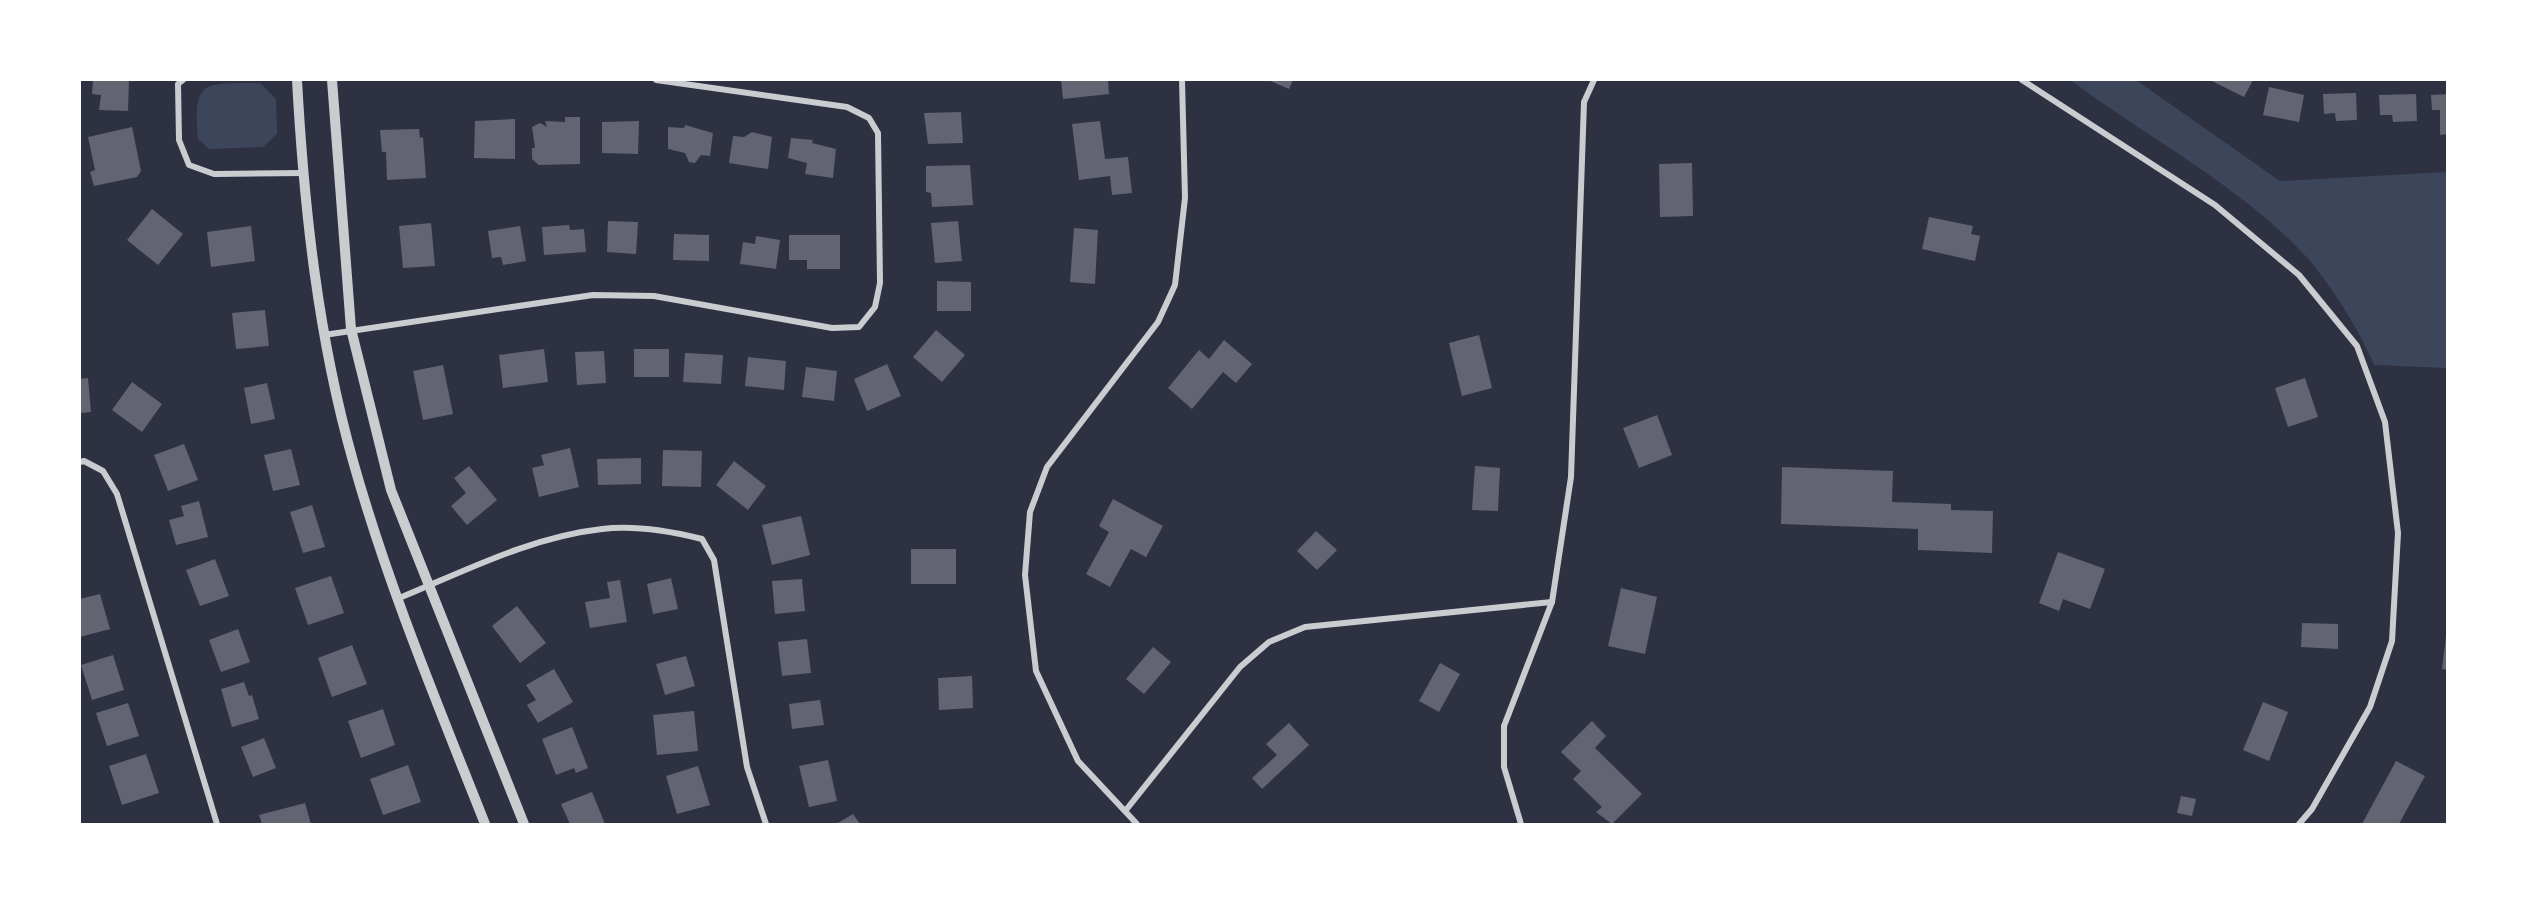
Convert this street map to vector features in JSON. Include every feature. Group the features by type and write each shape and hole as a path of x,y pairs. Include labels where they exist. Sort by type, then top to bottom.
{"street":[{"path":"183,80 178,84 179,140 189,165 214,174 302,173"},
{"path":"297,80 302,173 324,335 353,460 397,600 485,825"},
{"path":"332,80 351,329 391,490 524,825"},
{"path":"324,335 351,329 593,295 654,296 832,327 859,327 875,307 880,284 878,133 868,118 847,106 656,80"},
{"path":"1137,825 1126,810 1078,761 1036,671 1026,564 1030,512 1047,467 1158,322 1175,285 1185,198 1182,80"},
{"path":"1521,825 1504,767 1504,726 1552,602 1571,477 1584,102 1593,80"},
{"path":"2022,80 2215,205 2299,275 2356,346 2377,400 2385,422 2398,532 2392,641 2370,707 2312,809 2299,825"},
{"path":"80,462 84,460 103,471 117,495 217,825"},
{"path":"397,600 531,544 602,529 665,530 702,539 714,560 747,767 766,825"},
{"path":"1126,810 1240,667 1269,642 1305,627 1552,602"}],"shaded area":[{"path":"2070,80 2136,80 2280,181 2447,172 2447,368 2374,365 2339,301 2317,270 2294,244 2269,221 2215,179"},
{"path":"227,83 260,83 276,99 277,134 263,147 209,149 198,139 198,104 206,88"}],"building":[{"path":"93,80 129,80 128,111 99,110 101,95 92,94"},
{"path":"1061,80 1108,80 1109,94 1063,99"},
{"path":"1268,80 1293,80 1289,89"},
{"path":"2210,80 2253,80 2244,97"},
{"path":"2269,87 2304,95 2299,122 2263,115"},
{"path":"2356,93 2357,120 2336,121 2335,113 2324,114 2323,94"},
{"path":"2416,94 2417,121 2393,122 2392,115 2380,115 2379,95"},
{"path":"2448,94 2448,134 2440,135 2440,110 2432,110 2431,95"},
{"path":"961,112 963,143 928,144 924,113"},
{"path":"565,117 580,117 580,164 539,165 532,159 532,148 535,148 532,127 540,123 547,127 545,121 565,122"},
{"path":"515,119 515,159 474,158 475,121"},
{"path":"639,121 638,154 602,153 602,122"},
{"path":"1100,121 1105,159 1128,157 1132,193 1112,195 1110,176 1079,180 1072,124"},
{"path":"685,125 713,133 710,156 701,155 695,163 689,162 685,153 668,149 668,127 684,128"},
{"path":"132,127 141,171 137,177 94,186 90,172 95,170 88,137"},
{"path":"419,129 420,138 423,137 426,178 387,180 386,152 382,152 380,130"},
{"path":"752,132 772,137 768,169 729,163 733,136 744,137"},
{"path":"791,138 813,140 812,143 836,149 833,178 805,174 807,163 788,158"},
{"path":"1692,163 1693,216 1660,217 1659,164"},
{"path":"970,165 973,205 932,207 931,193 926,192 926,166"},
{"path":"152,209 183,234 158,265 127,240"},
{"path":"1929,217 1973,226 1971,234 1980,236 1975,261 1922,249"},
{"path":"608,221 638,222 636,254 607,252"},
{"path":"958,221 962,261 935,263 931,223"},
{"path":"431,223 435,266 403,268 399,226"},
{"path":"569,225 570,230 584,229 586,252 544,255 542,227"},
{"path":"251,226 255,261 211,267 207,232"},
{"path":"520,226 526,261 503,265 501,257 492,258 488,231"},
{"path":"1074,228 1098,230 1095,284 1070,282"},
{"path":"674,234 709,235 709,261 673,260"},
{"path":"789,235 840,235 840,269 807,269 807,260 789,260"},
{"path":"756,236 780,240 776,269 740,264 743,242 755,244"},
{"path":"937,281 971,282 971,311 937,311"},
{"path":"265,310 269,346 236,349 232,313"},
{"path":"936,330 965,355 942,382 913,357"},
{"path":"1479,335 1492,388 1462,396 1449,343"},
{"path":"1224,340 1252,364 1236,383 1223,372 1192,409 1168,388 1199,350 1209,359"},
{"path":"544,349 548,382 503,388 499,355"},
{"path":"634,349 669,349 669,377 634,377"},
{"path":"604,351 606,383 577,385 575,352"},
{"path":"685,353 723,355 721,384 683,382"},
{"path":"748,357 786,361 784,390 745,386"},
{"path":"887,364 901,396 867,411 854,379"},
{"path":"443,365 453,414 423,420 413,371"},
{"path":"806,367 837,371 834,401 802,397"},
{"path":"88,378 91,412 80,413 80,379"},
{"path":"2305,378 2318,417 2288,427 2275,388"},
{"path":"132,382 162,404 142,432 112,410"},
{"path":"267,383 275,419 251,424 244,388"},
{"path":"1657,415 1672,455 1639,468 1623,428"},
{"path":"184,444 198,480 168,491 154,455"},
{"path":"570,448 579,487 539,497 532,468 544,465 541,455"},
{"path":"291,449 300,485 273,491 264,455"},
{"path":"663,450 702,451 701,487 662,486"},
{"path":"641,458 641,484 598,485 597,459"},
{"path":"734,461 766,486 748,510 716,485"},
{"path":"469,466 497,500 467,525 451,506 466,493 454,478"},
{"path":"1475,466 1500,468 1498,511 1472,510"},
{"path":"1782,467 1893,471 1892,502 1951,504 1951,510 1993,511 1992,553 1918,550 1918,529 1781,524"},
{"path":"1113,499 1163,526 1146,557 1131,549 1110,587 1086,574 1109,532 1099,526"},
{"path":"199,501 208,537 176,545 169,520 184,516 181,506"},
{"path":"312,505 325,547 303,553 290,512"},
{"path":"801,516 810,555 772,565 762,525"},
{"path":"1316,531 1337,550 1317,570 1297,551"},
{"path":"911,549 956,549 956,584 911,584"},
{"path":"2058,552 2105,569 2090,609 2063,599 2059,611 2039,603"},
{"path":"215,559 229,596 200,606 186,570"},
{"path":"331,576 344,613 308,625 295,588"},
{"path":"671,578 678,609 653,614 647,584"},
{"path":"802,579 805,611 775,614 772,581"},
{"path":"620,580 627,622 590,628 585,602 610,598 607,582"},
{"path":"1621,588 1657,597 1645,654 1608,646"},
{"path":"100,594 110,629 80,637 80,599"},
{"path":"517,606 546,643 520,663 492,626"},
{"path":"2302,623 2338,624 2338,649 2301,647"},
{"path":"238,629 250,662 221,672 209,640"},
{"path":"2446,636 2448,637 2448,670 2442,669"},
{"path":"807,639 811,673 782,676 778,642"},
{"path":"352,645 367,684 332,697 318,658"},
{"path":"1153,647 1171,662 1144,694 1126,679"},
{"path":"113,655 124,690 92,700 81,665"},
{"path":"686,656 695,686 665,695 656,664"},
{"path":"1440,663 1460,674 1439,712 1419,701"},
{"path":"554,669 573,702 538,723 527,705 536,700 526,685"},
{"path":"972,676 973,708 939,710 938,678"},
{"path":"244,682 249,696 252,695 259,719 232,727 221,689"},
{"path":"820,700 824,725 792,729 789,704"},
{"path":"2263,702 2288,712 2269,761 2243,750"},
{"path":"128,703 139,736 107,746 96,713"},
{"path":"383,709 395,745 361,758 348,721"},
{"path":"694,711 698,751 657,755 653,715"},
{"path":"1592,721 1606,736 1595,748 1642,794 1612,824 1596,812 1602,807 1573,779 1581,771 1561,752"},
{"path":"1289,723 1309,745 1262,789 1252,778 1277,755 1266,744"},
{"path":"572,727 588,768 576,773 574,768 556,775 542,739"},
{"path":"264,738 276,768 253,777 241,747"},
{"path":"146,754 159,793 122,805 109,766"},
{"path":"828,760 837,801 809,807 799,766"},
{"path":"2396,761 2425,776 2399,824 2362,824"},
{"path":"408,765 421,802 383,815 370,779"},
{"path":"698,766 710,805 677,814 666,776"},
{"path":"592,792 605,824 570,824 561,804"},
{"path":"2181,796 2196,799 2192,816 2177,813"},
{"path":"305,803 311,824 262,824 259,815"},
{"path":"853,814 860,824 836,824"}]}
